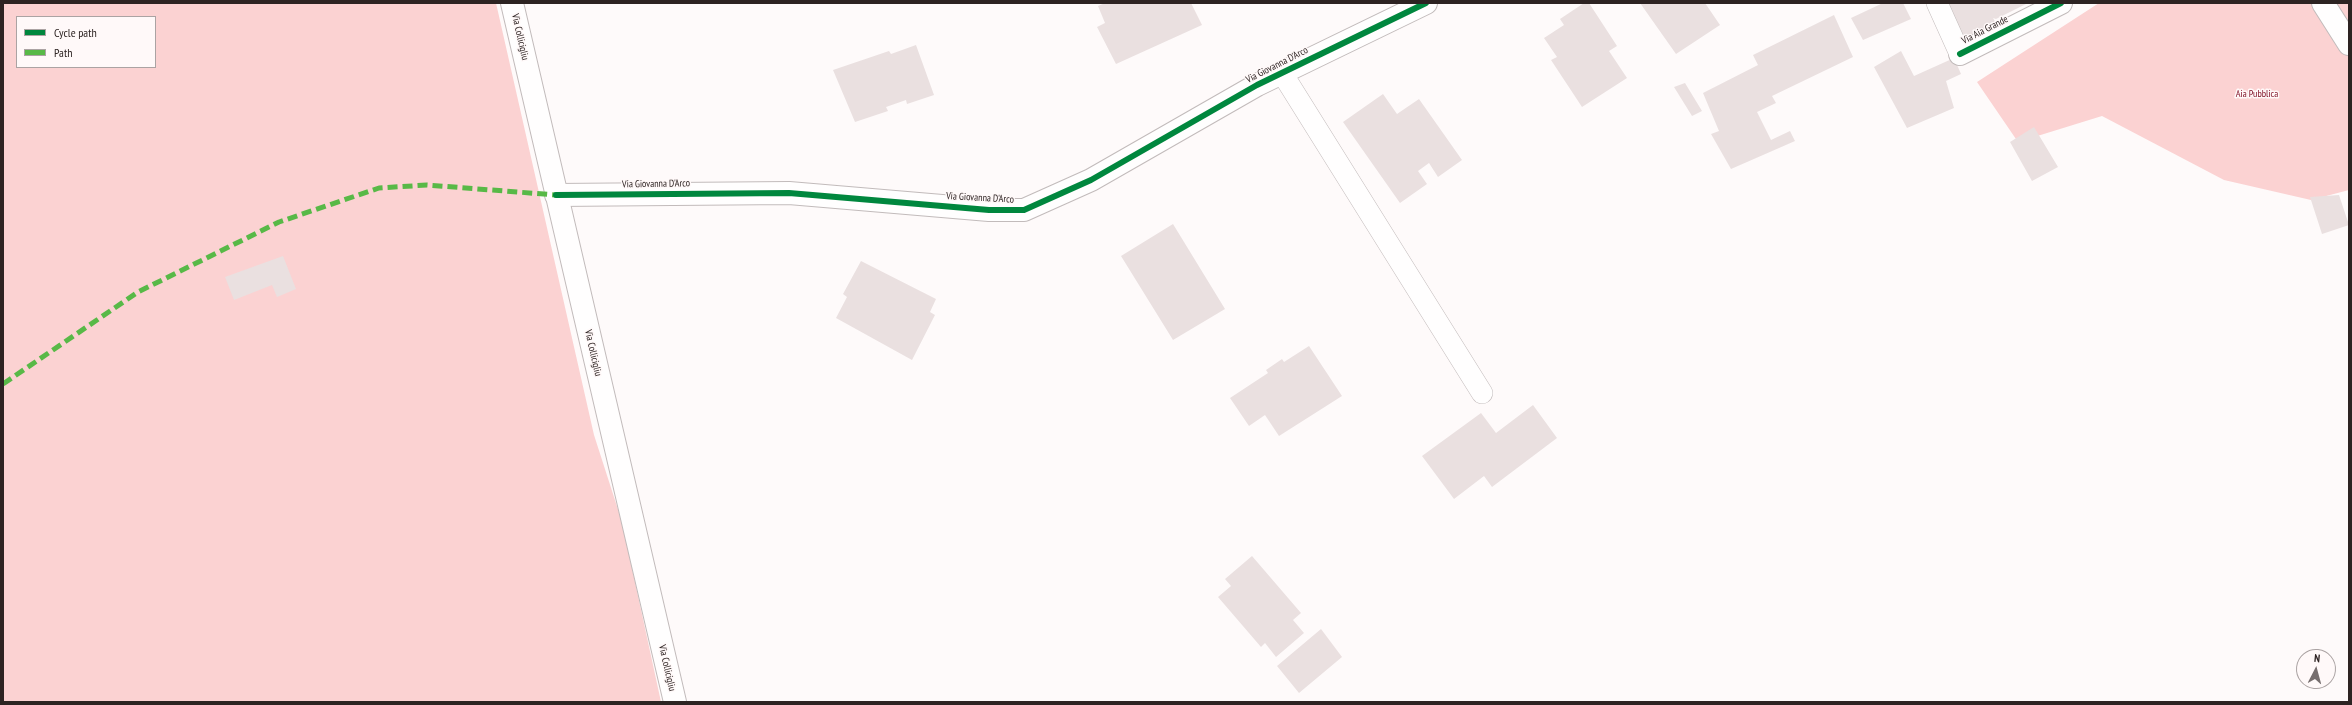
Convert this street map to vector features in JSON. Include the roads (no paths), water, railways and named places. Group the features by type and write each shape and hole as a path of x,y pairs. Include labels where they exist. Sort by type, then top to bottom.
{"street":[{"name":"Via Collicigliu","path":"512,3 675,702"},
{"name":"Via Giovanna D'Arco","path":"556,195 789,193 989,210 1024,210 1091,180 1282,73 1426,3"},
{"name":"Via Aia Grande","path":"1960,54 2061,3"},
{"path":"2323,3 2349,44"}],"lane":[{"path":"1937,3 1960,54"},
{"path":"1282,73 1482,392"}],"park label":[{"name":"Aia Pubblica","path":"2257,94"}]}
